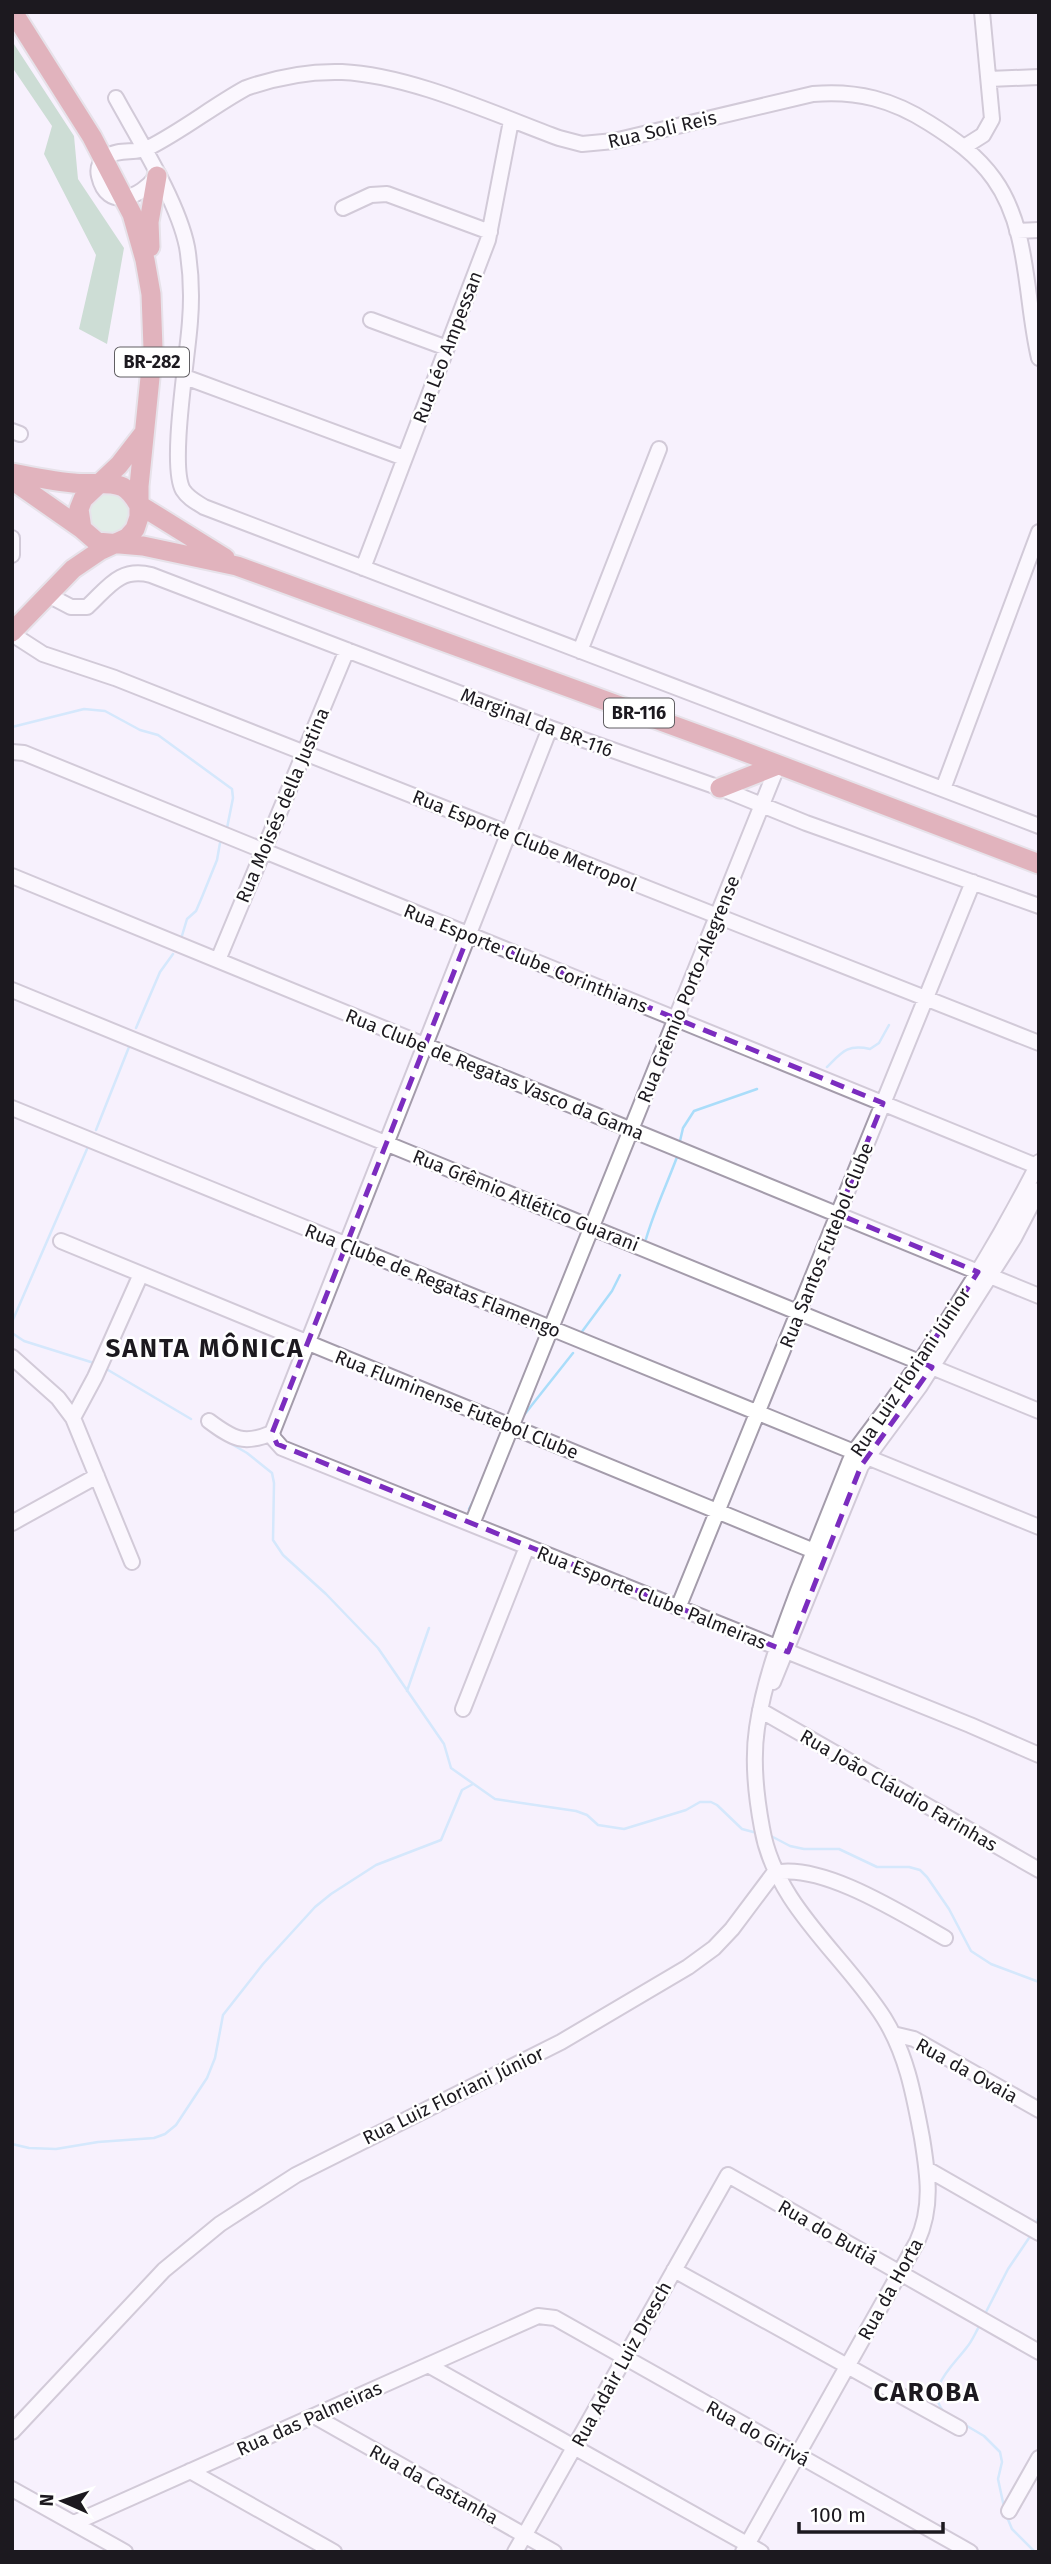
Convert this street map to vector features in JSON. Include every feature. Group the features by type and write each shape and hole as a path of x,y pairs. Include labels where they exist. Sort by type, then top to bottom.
{"highway":[{"name":"BR-282","path":"12,633 54,588 86,559 127,538 135,529 139,517 152,362 151,294 138,232 125,198 101,164 92,137 13,12"},
{"path":"151,294 149,222 157,176"},
{"name":"BR-282","path":"54,588 82,529 79,509 89,491 128,454 145,430"},
{"name":"BR-116","path":"12,472 46,480 122,486 138,504 237,566"},
{"name":"BR-116","path":"12,480 97,542 116,543 237,566 732,747 1039,864"},
{"path":"720,788 732,769 732,747"},
{"path":"720,788 778,765"}],"street":[{"path":"964,147 983,135 992,120 982,12"},
{"name":"Rua Soli Reis","path":"144,150 246,88 274,79 318,72 345,72 410,85 571,142 597,144 795,98 847,93 866,95 903,108 964,147 983,165 1001,189 1017,231 1039,358"},
{"path":"989,79 1039,76"},
{"path":"116,99 179,221 190,267 190,320 177,453 183,490 192,500 204,507 1039,826"},
{"name":"Rua Léo Ampessan","path":"363,568 490,232 511,121"},
{"path":"101,164 115,153 144,150"},
{"path":"125,198 142,192 157,176"},
{"path":"343,208 371,195 387,194 490,232"},
{"path":"1017,231 1039,230"},
{"path":"371,320 447,348"},
{"path":"185,377 404,458"},
{"path":"580,651 659,449"},
{"path":"943,789 1039,532"},
{"path":"12,538 12,555"},
{"name":"Marginal da BR-116","path":"54,588 71,607 87,607 122,575 139,572 550,728 1039,906"},
{"name":"Rua Esporte Clube Metropol","path":"12,633 43,654 115,678 1039,1043"},
{"name":"Rua Moisés della Justina","path":"218,960 347,650"},
{"path":"209,1421 242,1440 272,1433 550,728"},
{"name":"Rua Esporte Clube Corinthians","path":"12,752 24,753 1038,1165"},
{"name":"Rua Grêmio Porto-Alegrense","path":"472,1524 778,765"},
{"name":"Rua Clube de Regatas Vasco da Gama","path":"13,877 1039,1296"},
{"name":"Rua Santos Futebol Clube","path":"678,1608 973,882"},
{"name":"Rua Grêmio Atlético Guarani","path":"12,990 1039,1411"},
{"name":"Rua Clube de Regatas Flamengo","path":"12,1108 1039,1527"},
{"name":"Rua Luiz Floriani Júnior","path":"12,2432 164,2270 220,2224 296,2175 561,2042 697,1961 732,1929 774,1873 762,1829 755,1755 760,1710 814,1551 860,1454 926,1365 984,1274 1038,1165"},
{"name":"Rua Luiz Floriani Júnior","path":"984,1274 1014,1238 1039,1190"},
{"name":"Rua Fluminense Futebol Clube","path":"61,1241 814,1551"},
{"path":"73,1418 95,1377 141,1274"},
{"path":"12,1357 58,1398 73,1418 132,1562"},
{"name":"Rua Esporte Clube Palmeiras","path":"272,1433 282,1448 1039,1755"},
{"name":"Rua Luiz Floriani Júnior","path":"782,1649 856,1475 860,1454"},
{"path":"12,1522 97,1476"},
{"path":"463,1709 527,1547"},
{"name":"Rua João Cláudio Farinhas","path":"760,1710 1039,1870"},
{"path":"774,1873 796,1871 849,1886 945,1938"},
{"name":"Rua da Horta","path":"745,2548 917,2242 926,2219 929,2189 910,2076 893,2034 872,2001 774,1873"},
{"name":"Rua da Ovaia","path":"893,2034 914,2039 1038,2107"},
{"path":"927,2169 1034,2230"},
{"name":"Rua do Butiá","path":"727,2175 1039,2352"},
{"name":"Rua Adair Luiz Dresch","path":"515,2552 727,2175"},
{"path":"674,2270 959,2428"},
{"name":"Rua das Palmeiras","path":"74,2523 538,2316 546,2316"},
{"name":"Rua do Girivá","path":"546,2316 555,2318 970,2552"},
{"path":"428,2365 575,2447 745,2548 761,2552"},
{"name":"Rua da Castanha","path":"314,2416 554,2552"},
{"path":"1009,2511 1037,2467"},
{"path":"190,2471 334,2552"},
{"path":"12,2488 125,2552"}],"highlighted area":[{"path":"469,934 883,1103 838,1214 978,1272 920,1362 932,1367 861,1466 788,1652 277,1444 272,1433"}],"green space":[{"path":"12,41 74,136 78,179 124,248 107,344 79,329 96,255 44,154 52,126 12,67"},
{"path":"118,492 131,509 128,525 116,535 94,532 85,512 96,493"}],"waterway":[{"path":"12,727 84,709 105,711 140,730 158,735 232,789 233,798 227,828"},
{"path":"181,939 187,919 196,911 202,897 217,860 220,843"},
{"path":"136,1028 160,972 173,954"},
{"path":"827,1067 846,1050 870,1049 879,1043 889,1025"},
{"path":"96,1130 129,1047"},
{"path":"680,1141 683,1128 694,1111 757,1089"},
{"path":"12,1322 87,1149"},
{"path":"646,1239 677,1157"},
{"path":"581,1333 612,1291 620,1275"},
{"path":"12,1333 24,1341 94,1363"},
{"path":"524,1415 573,1353"},
{"path":"103,1367 191,1419"},
{"path":"228,1442 272,1473 273,1540 283,1555 326,1594 378,1648 444,1744 451,1768 495,1799 576,1811 587,1815 598,1825 624,1829 686,1810 700,1802 711,1802 742,1829 757,1833"},
{"path":"469,1509 477,1494"},
{"path":"407,1691 429,1628"},
{"path":"12,2144 56,2149 98,2142 154,2138 165,2134 176,2125 207,2078 215,2058 223,2015 263,1964 315,1907 331,1894 376,1865 441,1840 462,1790 473,1784"},
{"path":"771,1836 790,1846 804,1849 839,1849 877,1867 909,1867 920,1870 949,1909 971,1951 991,1964 1039,1982"},
{"path":"1035,2226 1039,2216"},
{"path":"985,2314 1008,2269 1031,2235"},
{"path":"944,2412 937,2395 939,2386 981,2323"},
{"path":"962,2423 984,2436 1000,2452 1002,2462 998,2479 1004,2507"},
{"path":"1007,2517 1012,2529 1035,2552"}],"district":[{"name":"SANTA MÔNICA","path":"205,1348"},
{"name":"CAROBA","path":"927,2392"}]}
